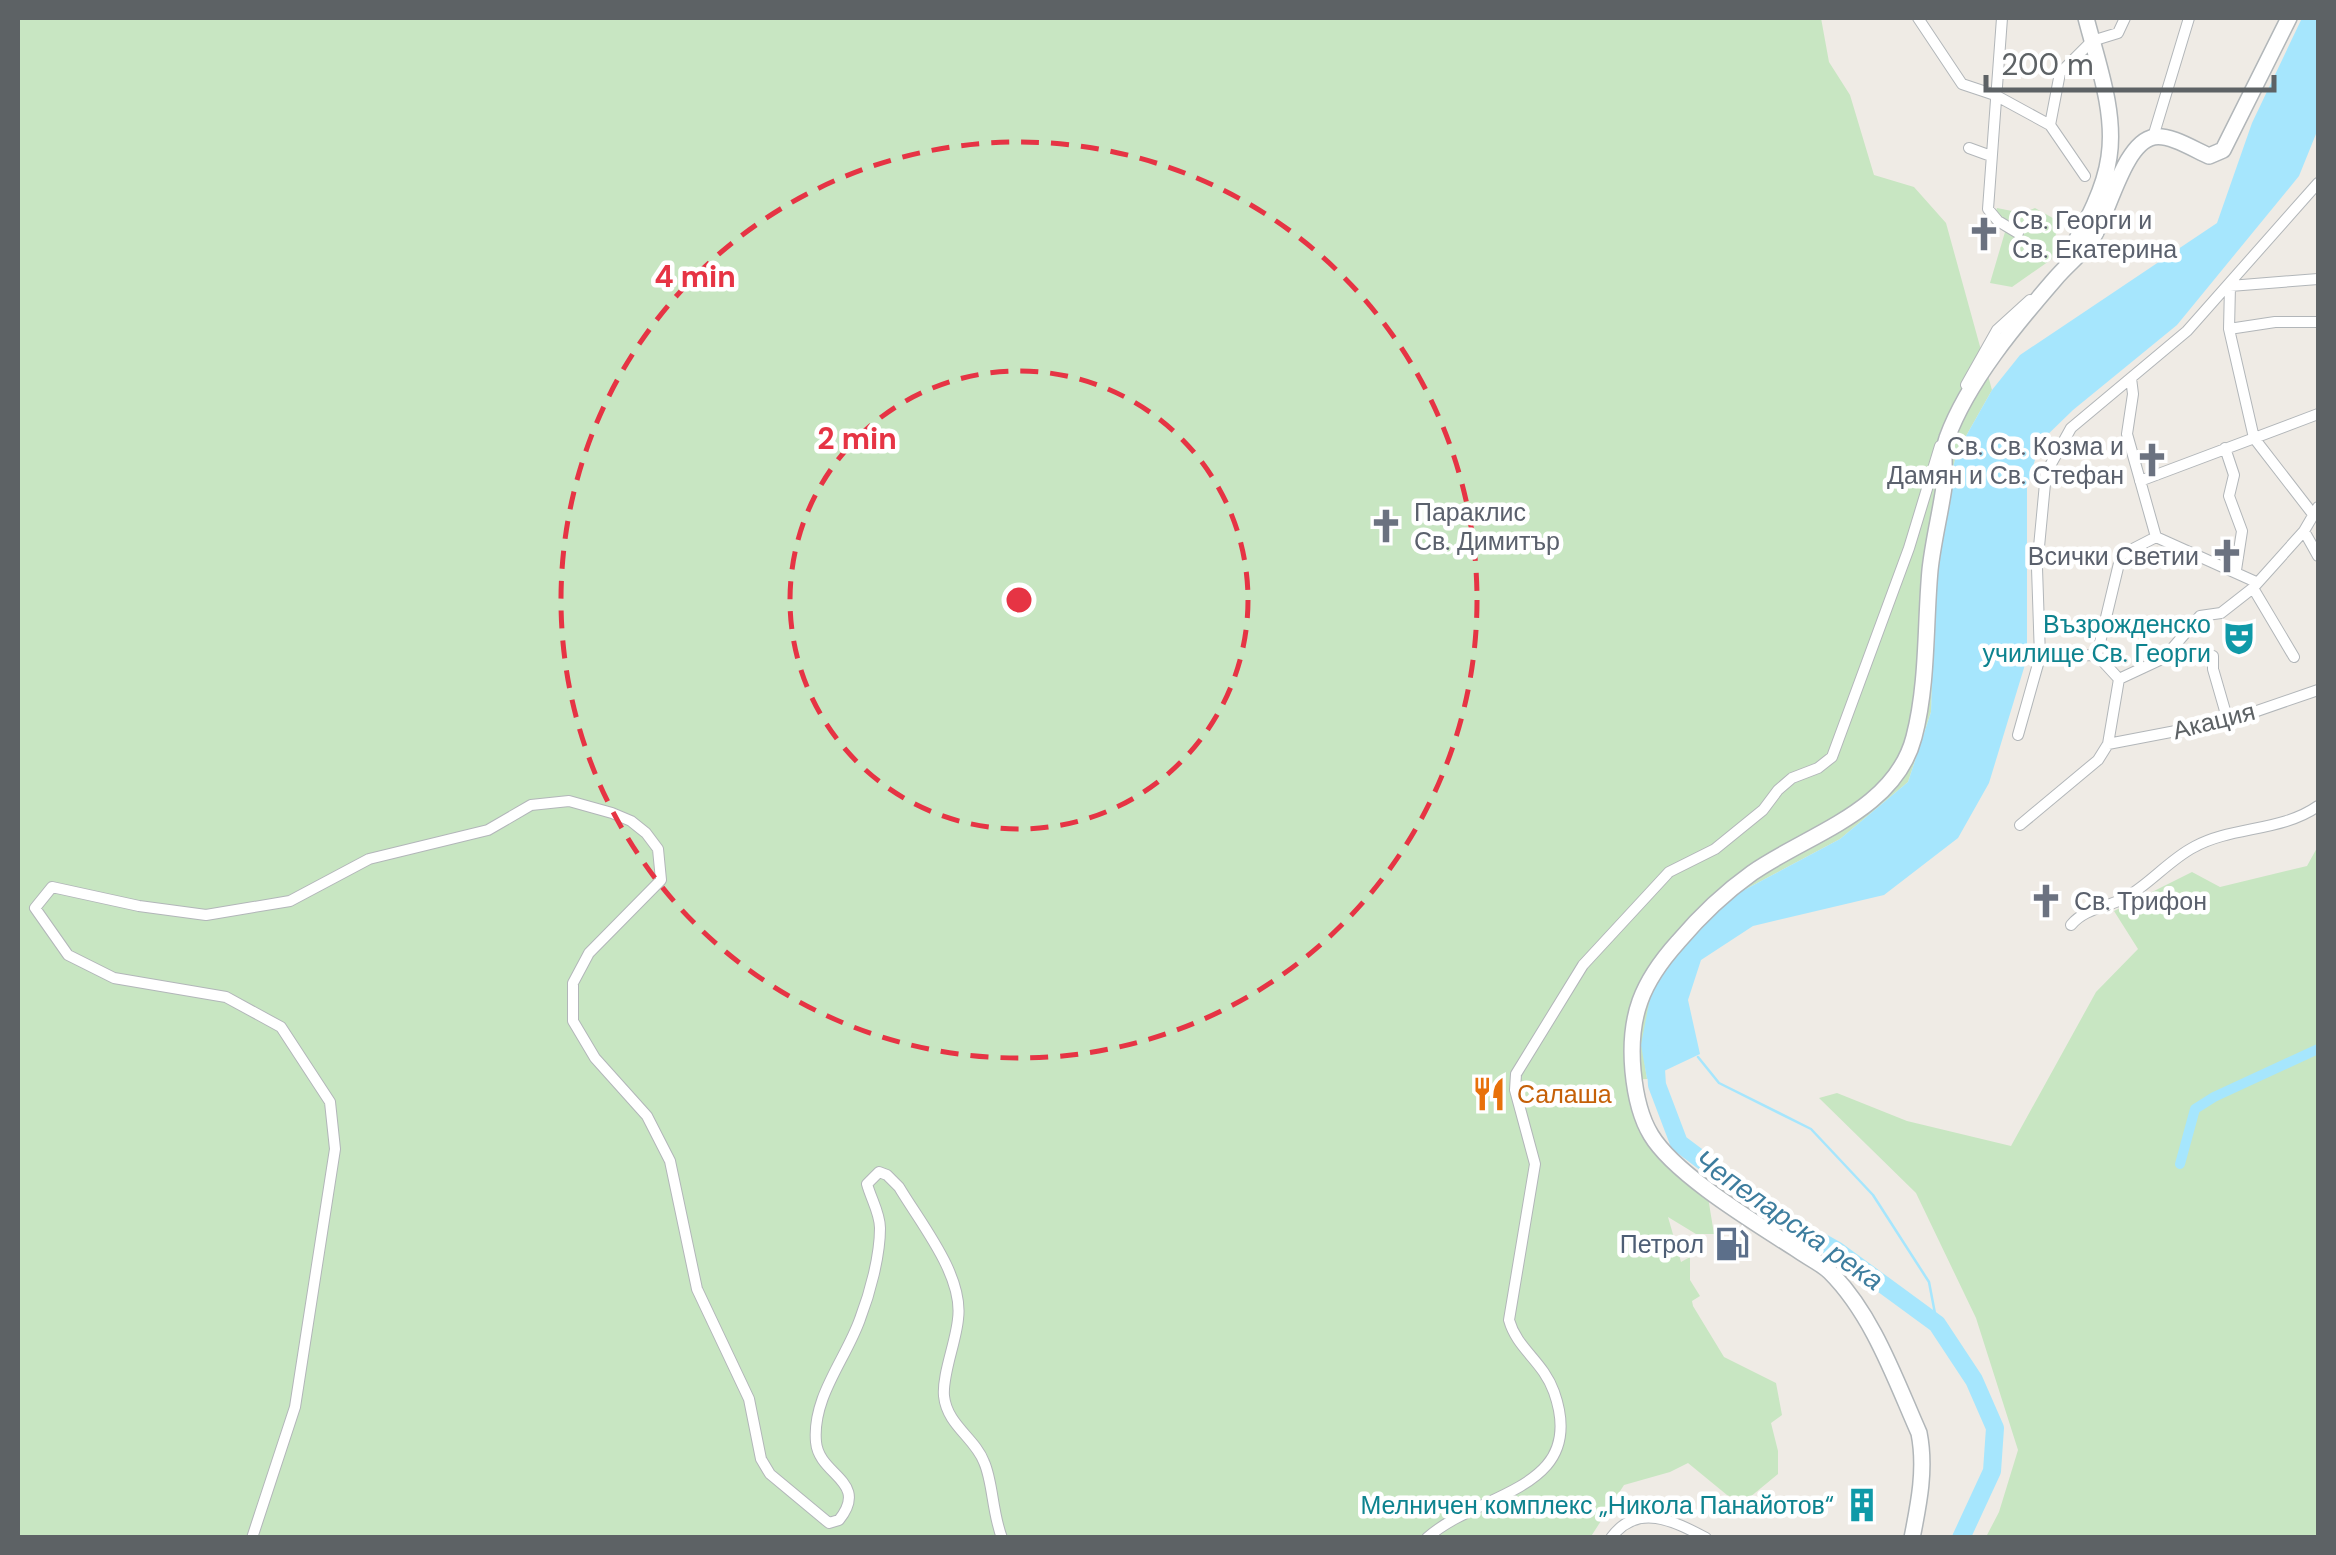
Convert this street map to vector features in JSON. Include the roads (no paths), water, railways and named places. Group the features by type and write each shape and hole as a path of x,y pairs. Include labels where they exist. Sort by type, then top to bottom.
{"main road":[{"path":"2057,276 2084,227 2109,159 2108,113 2086,18"},
{"path":"1912,1538 1921,1494 1919,1433 1855,1299 1827,1268 1684,1170 1652,1136 1638,1103 1632,1040 1637,1003 1646,980 1698,919 1753,872 1865,806 1892,781 1904,763 1914,740 1921,702 1930,569 1944,485 1944,442 1962,407 2007,336 2090,242 2124,168 2138,148 2153,137 2210,156 2219,154 2289,18"}],"street":[{"path":"1918,18 1962,84 1995,96 2050,125 2085,176"},
{"path":"2002,18 1988,209 2018,234"},
{"path":"2050,125 2060,73 2092,41 2118,33 2126,18"},
{"path":"2153,137 2189,18"},
{"path":"1969,148 1991,156"},
{"path":"2018,735 2040,656 2037,568 2046,473 2071,428 2187,332 2318,183"},
{"path":"1427,1538 1463,1514 1524,1486 1542,1472 1558,1447 1563,1420 1553,1388 1539,1361 1514,1337 1509,1320 1534,1164 1515,1090 1516,1074 1582,965 1669,872 1724,842 1792,778 1818,768 1832,757 1909,548 1929,475 1956,404 1997,330 2057,276"},
{"path":"2230,286 2318,280"},
{"path":"2119,679 2164,658 2200,616 2220,613 2255,585 2304,531 2316,510 2254,438 2229,330 2230,286"},
{"path":"2229,330 2275,322 2318,322"},
{"path":"2131,378 2133,394 2127,434 2156,536"},
{"path":"2140,481 2318,414"},
{"path":"2226,448 2234,475 2229,496 2242,532 2236,570"},
{"path":"2304,531 2318,556"},
{"path":"2156,536 2236,570 2255,585 2294,657"},
{"path":"2097,656 2120,555 2156,536"},
{"path":"2049,656 2097,656 2119,679"},
{"path":"2212,656 2228,720"},
{"path":"2020,825 2098,760 2108,744 2119,679"},
{"name":"Акация","path":"2108,744 2228,720 2318,690"},
{"path":"252,1538 295,1407 335,1148 330,1102 281,1026 226,997 114,978 68,955 35,908 52,887 139,906 206,915 290,901 369,860 488,830 531,805 569,801 631,821 658,848 661,880 589,952 573,983 573,1020 595,1058 646,1116 670,1161 697,1289 750,1399 762,1459 770,1474 829,1523 840,1520 849,1505 845,1484 819,1454 817,1425 825,1393 861,1318 880,1227 868,1184 879,1172 898,1188 954,1280 960,1300 944,1396 954,1424 984,1461 993,1514 1002,1538"},
{"path":"2071,925 2080,914 2122,900 2148,884 2194,847 2285,823 2318,806"},
{"path":"1611,1538 1620,1526 1637,1516 1676,1522 1706,1538"}],"water":[{"path":"2302,18 2318,18 2318,129 2299,176 2177,325 2040,442 2027,488 2027,658 1989,783 1958,838 1884,895 1753,926 1701,960 1688,1000 1700,1054 1647,1079 1641,1045 1654,977 1681,942 1729,898 1840,839 1908,782 1931,712 1937,531 1957,452 1992,390 2020,355 2217,223 2252,123"}],"waterway":[{"path":"2180,1164 2195,1109 2318,1049"},
{"name":"Чепеларска река","path":"1655,1054 1657,1085 1679,1143 1779,1218 1836,1250 1937,1324 1974,1380 1995,1428 1992,1471 1961,1538"},
{"path":"1698,1057 1719,1083 1811,1129 1873,1195 1929,1282 1937,1324"}],"place":[{"name":"Св. Георги и Св. Екатерина","path":"1984,234"},
{"name":"Св. Св. Козма и Дамян и Св. Стефан","path":"2152,460"},
{"name":"Параклис Св. Димитър","path":"1386,526"},
{"name":"Всички Светии","path":"2227,556"},
{"name":"Възрожденско училище Св. Георги","path":"2239,638"},
{"name":"Св. Трифон","path":"2046,901"},
{"name":"Салаша","path":"1489,1094"},
{"name":"Петрол","path":"1732,1244"},
{"name":"Мелничен комплекс „Никола Панайотов“","path":"1862,1505"}]}
